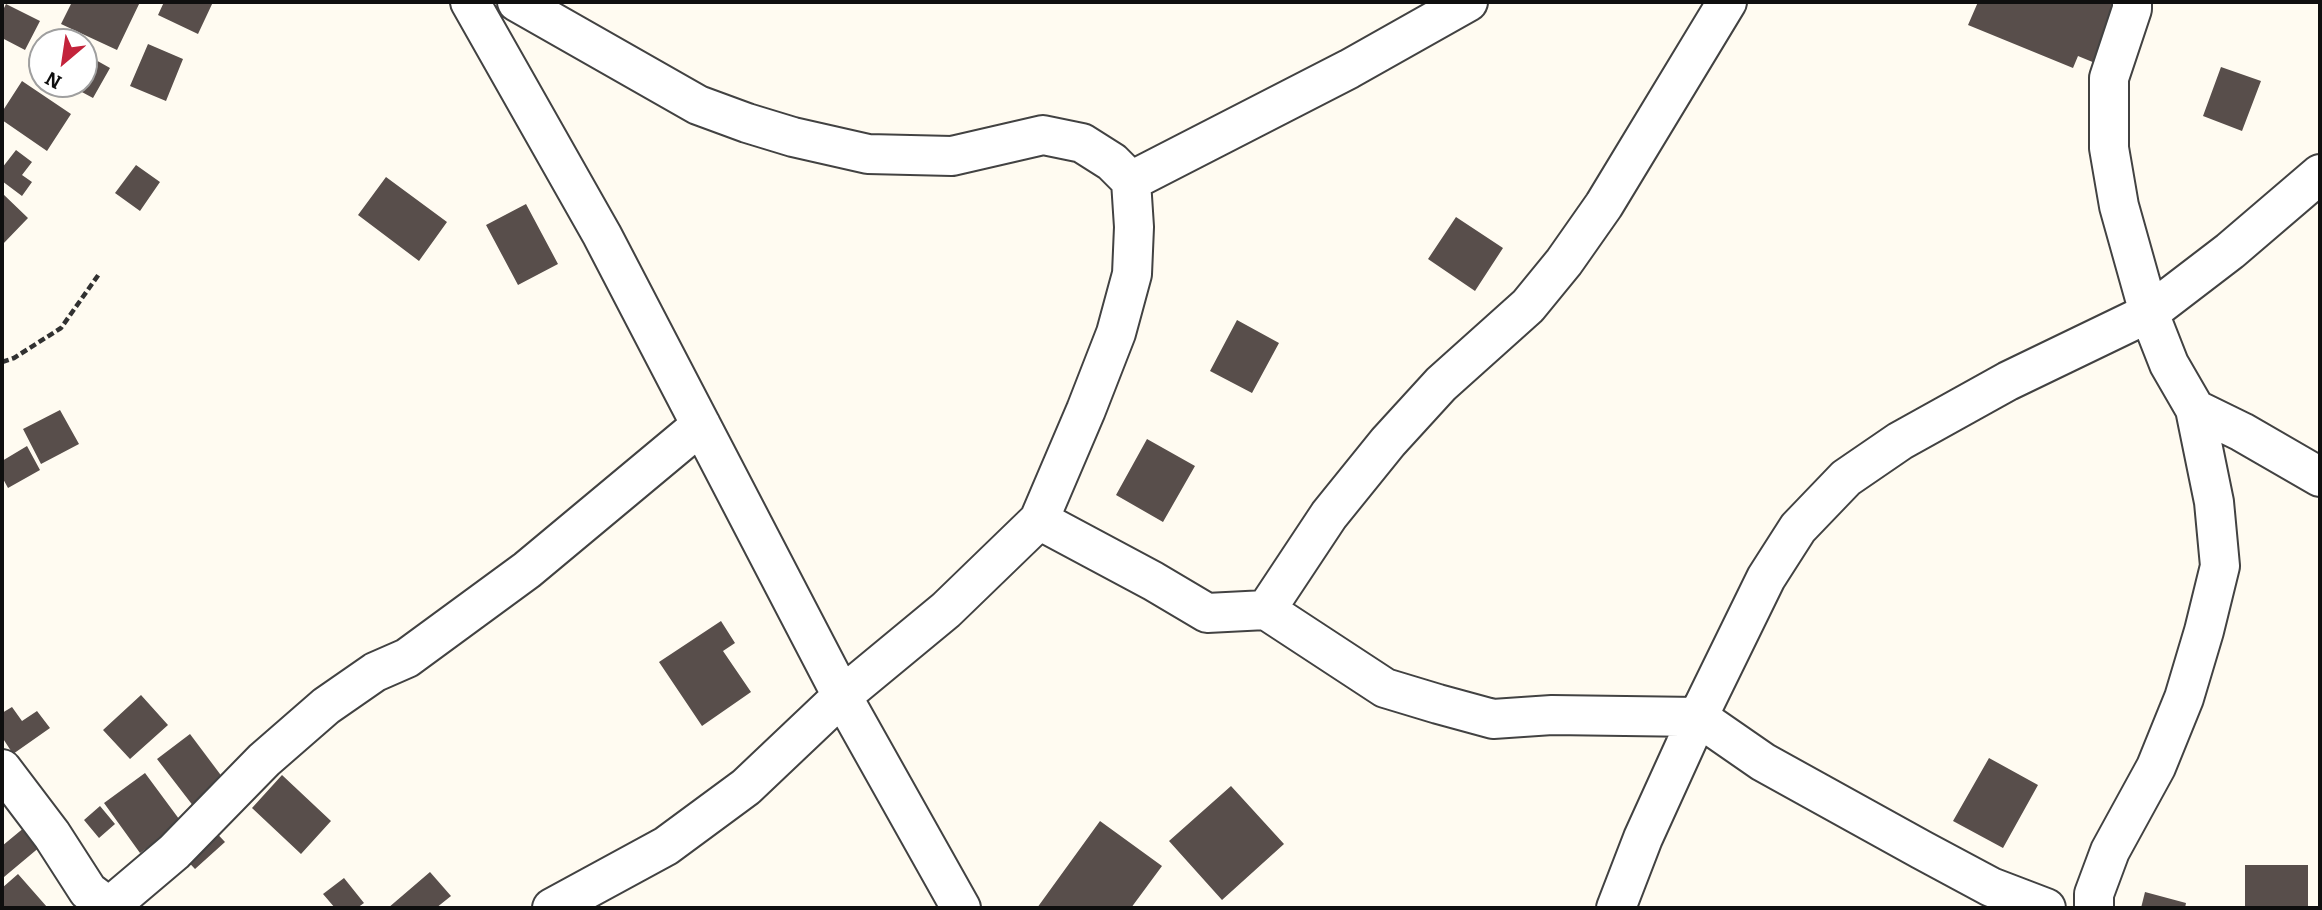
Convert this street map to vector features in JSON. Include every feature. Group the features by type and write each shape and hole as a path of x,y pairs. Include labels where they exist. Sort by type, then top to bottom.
{"street":[{"path":"470,2 602,235 842,696 961,908"},
{"path":"517,2 698,105 781,134 868,153 911,156 952,156 1043,135 1082,143 1112,162 1131,181 1134,227 1132,274 1116,333 1039,520 946,610 842,696 746,787 676,839 552,908"},
{"path":"1131,181 1349,69 1468,2"},
{"path":"1266,610 1329,515 1388,442 1441,384 1528,306 1564,262 1604,205 1727,2"},
{"path":"2094,908 2094,894 2110,851 2156,767 2184,698 2220,566 2214,502 2195,409 2169,363 2148,313 2119,206 2109,148 2109,78 2132,2"},
{"path":"1616,908 1643,838 1698,717 1766,578 1798,528 1846,478 1900,441 2008,381 2148,313 2230,251 2320,174"},
{"path":"2195,409 2242,432 2320,477"},
{"path":"2,769 52,835 88,891 110,907 174,852 264,760 326,706 375,672 407,658 527,570 701,425"},
{"path":"1039,520 1207,613 1266,610 1385,688 1493,719 1552,715 1698,717 1763,762 1922,850 1991,887 2046,908"}],"path":[{"path":"2,362 15,358 61,328 99,274"}],"building":[{"path":"72,2 140,2 117,50 98,41 98,28 70,28 61,24"},
{"path":"164,2 213,2 198,34 158,15"},
{"path":"1978,2 2120,2 2095,63 2078,56 2073,68 1968,25"},
{"path":"6,4 40,21 36,28 28,28 28,44 25,50 2,38 2,12"},
{"path":"148,44 183,59 166,101 130,86"},
{"path":"98,61 110,68 98,89"},
{"path":"2221,67 2261,81 2242,131 2203,116"},
{"path":"22,81 28,85 28,98 47,98 71,114 47,151 2,120 2,112"},
{"path":"16,150 32,162 22,175 32,182 22,196 2,181 2,168"},
{"path":"136,165 160,182 140,211 115,193"},
{"path":"386,177 447,222 419,261 358,215"},
{"path":"2,193 28,218 2,245"},
{"path":"526,204 558,264 518,285 486,225"},
{"path":"1456,217 1503,248 1475,291 1428,259"},
{"path":"1237,320 1279,343 1252,393 1210,371"},
{"path":"60,410 79,444 41,464 23,429"},
{"path":"1147,439 1195,466 1163,522 1116,495"},
{"path":"27,446 40,470 8,488 2,477 2,461"},
{"path":"721,621 735,643 723,651 751,692 702,726 659,662"},
{"path":"141,695 168,725 130,759 103,730"},
{"path":"12,707 22,721 37,711 50,728 13,754 2,737 2,713"},
{"path":"190,734 226,782 194,807 157,759"},
{"path":"1989,758 2038,785 2003,848 1953,821"},
{"path":"145,773 182,823 140,853 104,803"},
{"path":"282,775 331,821 301,854 252,808"},
{"path":"1231,786 1284,844 1222,900 1169,841"},
{"path":"100,806 115,824 99,838 84,820"},
{"path":"1100,821 1162,866 1131,908 1037,908"},
{"path":"31,822 47,841 4,877 2,846"},
{"path":"209,825 225,842 195,869 180,853"},
{"path":"2245,865 2308,865 2308,908 2245,908"},
{"path":"430,872 451,896 436,908 388,908"},
{"path":"18,874 47,907 2,907 2,888"},
{"path":"344,878 364,903 357,908 335,908 323,894"},
{"path":"2145,892 2186,903 2185,908 2141,908"}]}
